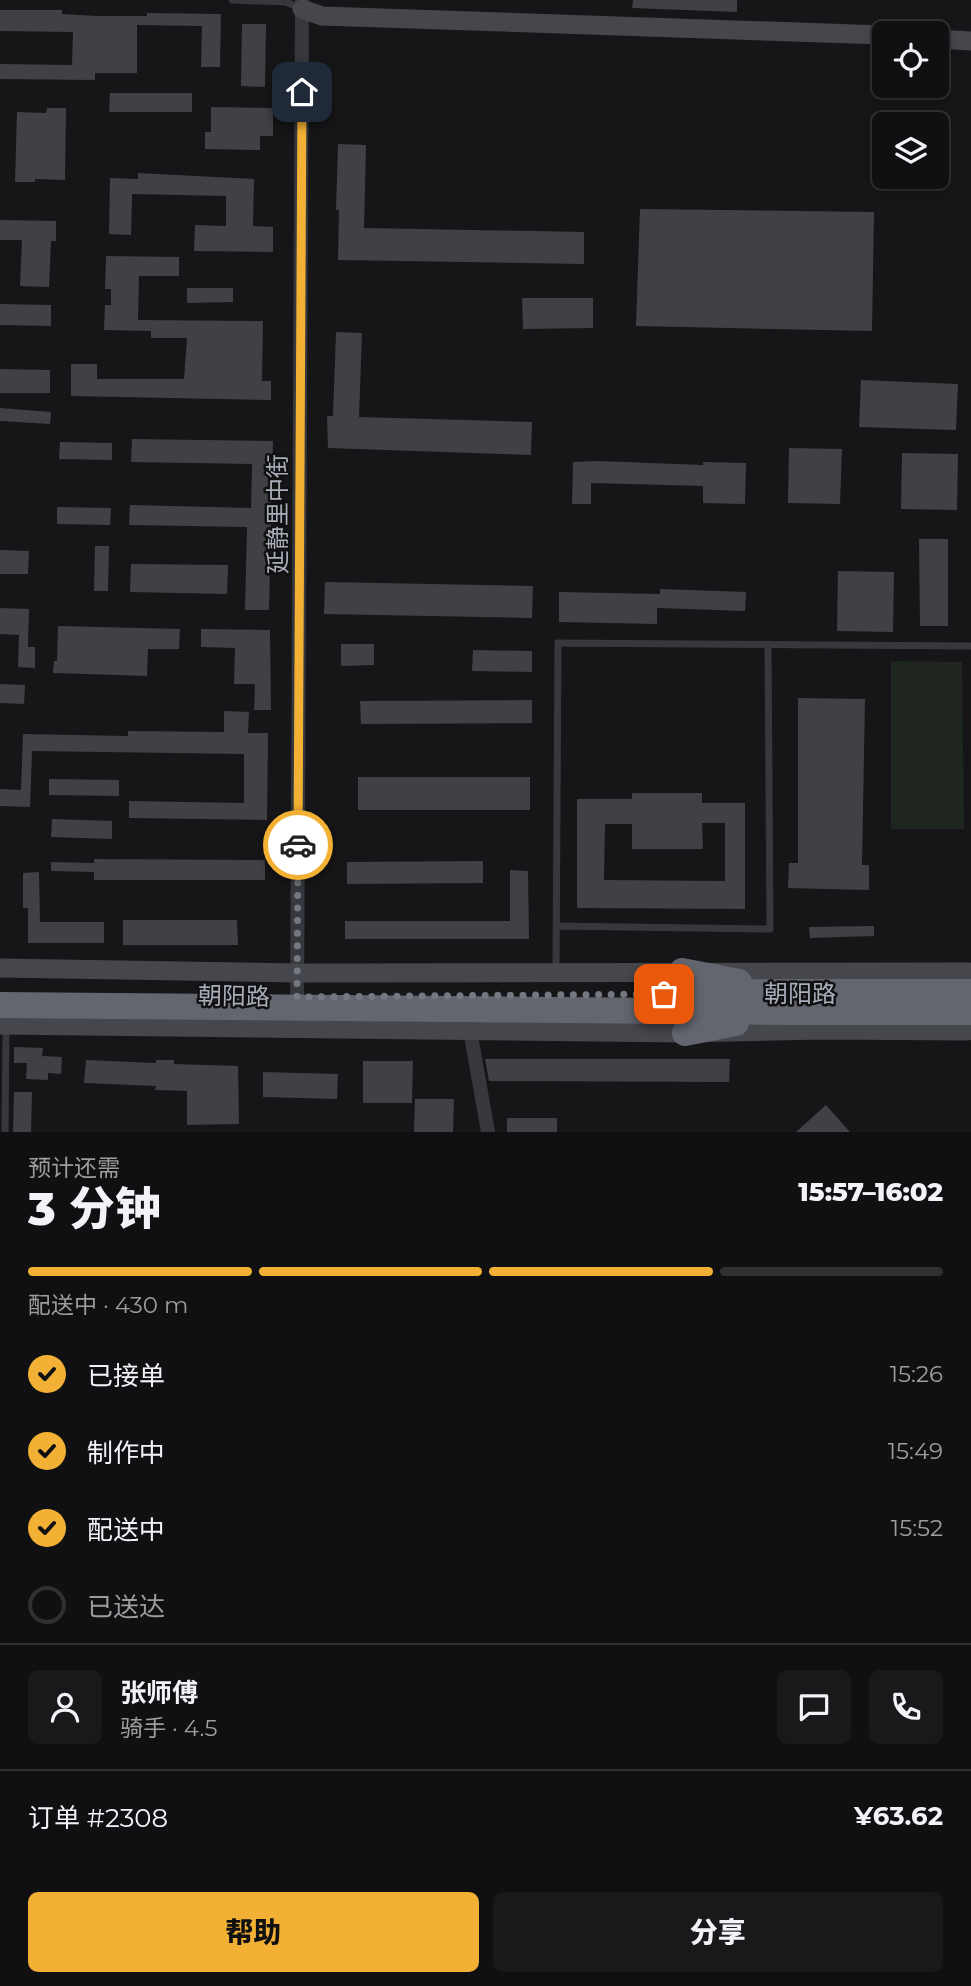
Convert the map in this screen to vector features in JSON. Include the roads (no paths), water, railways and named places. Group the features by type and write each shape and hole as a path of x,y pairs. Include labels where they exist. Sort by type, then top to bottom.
{"highway":[{"path":"682,971 796,1002"},
{"name":"朝阳路","path":"0,993 297,1002 796,1002 971,978"},
{"name":"朝阳路","path":"2,1019 297,1002"},
{"name":"朝阳路","path":"796,1002 970,1026"},
{"path":"685,1033 796,1002"}],"street":[{"path":"302,4 322,16 335,17 872,35"},
{"name":"延静里中街","path":"297,1002 302,4"},
{"path":"949,40 971,41"},
{"name":"朝阳路","path":"0,968 297,1002 470,1030 685,1033 970,1026"},
{"name":"朝阳路","path":"297,1002 556,972 682,971 971,978"},
{"path":"970,1026 971,978"},
{"path":"470,1030 488,1132"}],"lane":[{"path":"232,0 302,4"},
{"path":"556,972 558,643 971,646"},
{"path":"556,926 770,929 768,645"},
{"path":"2,1019 5,1132"}]}
